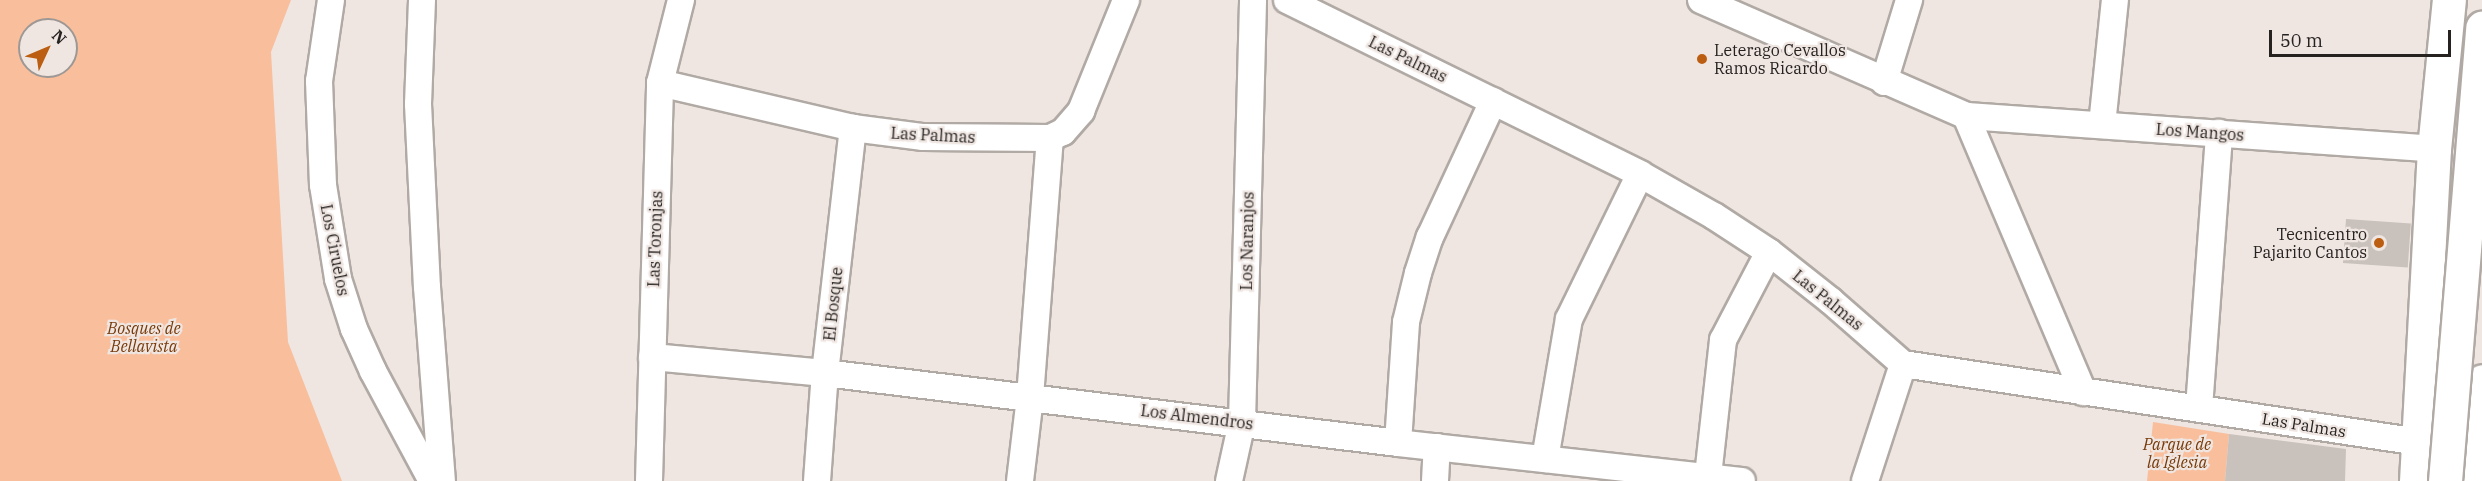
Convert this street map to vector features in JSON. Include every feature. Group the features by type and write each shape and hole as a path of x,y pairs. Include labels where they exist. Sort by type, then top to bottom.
{"main road":[{"path":"2449,5 2482,113"},
{"path":"2416,481 2420,442 2434,149 2449,5"},
{"path":"2445,481 2482,28"},
{"path":"2426,281 2434,264 2444,253 2456,246 2482,244"},
{"path":"2474,481 2482,381"}],"street":[{"name":"Los Ciruelos","path":"332,0 319,81 323,185 338,279 354,329 373,371 432,481"},
{"path":"422,0 418,104 427,287 442,481"},
{"name":"Las Toronjas","path":"649,481 660,83 681,0"},
{"path":"1020,481 1030,398 1050,138 1062,132 1081,111 1126,0"},
{"name":"Los Naranjos","path":"1229,481 1242,422 1253,0"},
{"name":"Las Palmas","path":"1287,0 1640,174 1714,216 1769,252 1831,301 1903,364 2420,442"},
{"path":"1884,82 1909,0"},
{"path":"2102,125 2115,0"},
{"name":"Los Mangos","path":"1708,1 1884,82 1966,116 2434,149"},
{"name":"Las Palmas","path":"660,83 853,128 923,137 1050,138"},
{"path":"1398,443 1406,322 1418,273 1430,237 1493,101"},
{"path":"1966,116 2083,392"},
{"name":"El Bosque","path":"817,481 825,373 853,128"},
{"path":"2199,408 2219,133"},
{"path":"1545,459 1569,320 1640,174"},
{"path":"1708,476 1723,340 1769,252"},
{"name":"Los Almendros","path":"652,357 825,373 1242,422 1398,443 1545,459 1631,475 1708,476 1742,481"},
{"path":"1865,481 1903,364"},
{"path":"1435,481 1437,447"}],"green space":[{"name":"Bosques de Bellavista","path":"0,0 291,0 271,52 288,342 342,481 0,481"},
{"name":"Parque de la Iglesia","path":"2153,422 2229,434 2225,481 2147,481"}],"building":[{"name":"Tecnicentro Pajarito Cantos","path":"2346,219 2411,224 2408,267 2343,263"},
{"path":"2229,434 2346,449 2345,481 2225,481"}],"place":[{"name":"Leterago Cevallos Ramos Ricardo","path":"1702,59"},
{"name":"Tecnicentro Pajarito Cantos","path":"2379,243"}]}
